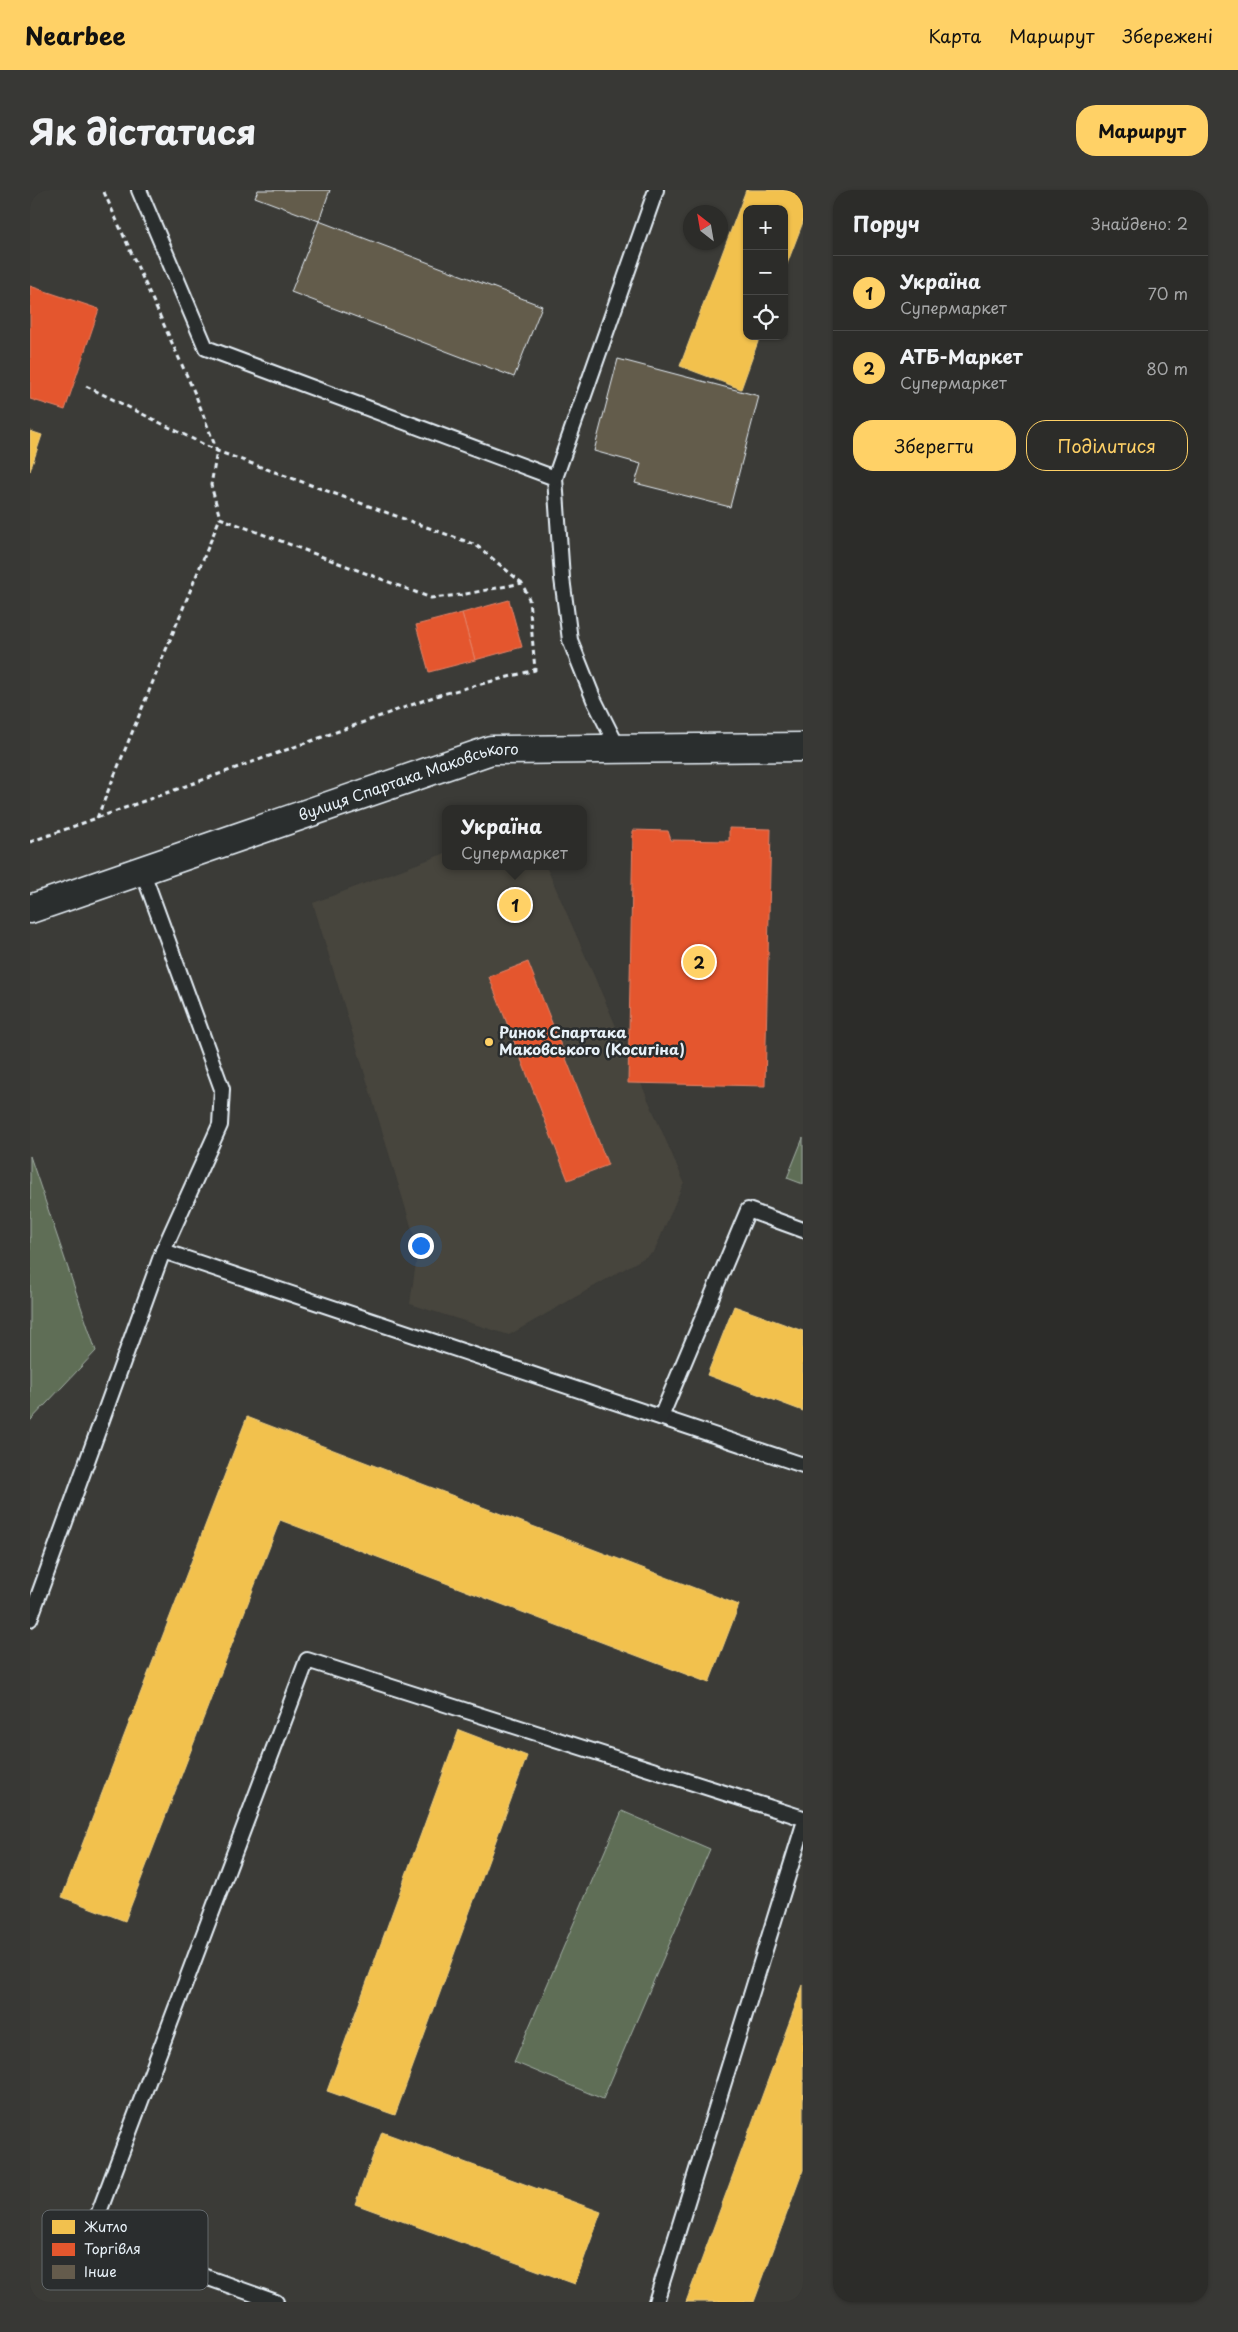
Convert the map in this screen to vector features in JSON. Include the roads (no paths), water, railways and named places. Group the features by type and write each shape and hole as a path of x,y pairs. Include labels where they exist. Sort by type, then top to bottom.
{"street":[{"name":"вулиця Спартака Маковського","path":"30,909 491,750 803,746"}],"lane":[{"path":"140,190 206,348 555,478"},
{"path":"618,748 594,700 570,640 562,578 555,478 656,190"},
{"path":"30,1619 164,1250 220,1125 222,1089 142,870"},
{"path":"661,1418 748,1210 803,1230"},
{"path":"164,1250 803,1465"},
{"path":"100,2210 307,1660 803,1818"},
{"path":"656,2302 803,1827"},
{"path":"208,2278 276,2302"}],"place":[{"name":"Україна","path":"515,905"},
{"name":"АТБ-Маркет","path":"699,962"},
{"name":"Ринок Спартака Маковського (Косигіна)","path":"489,1042"}]}
